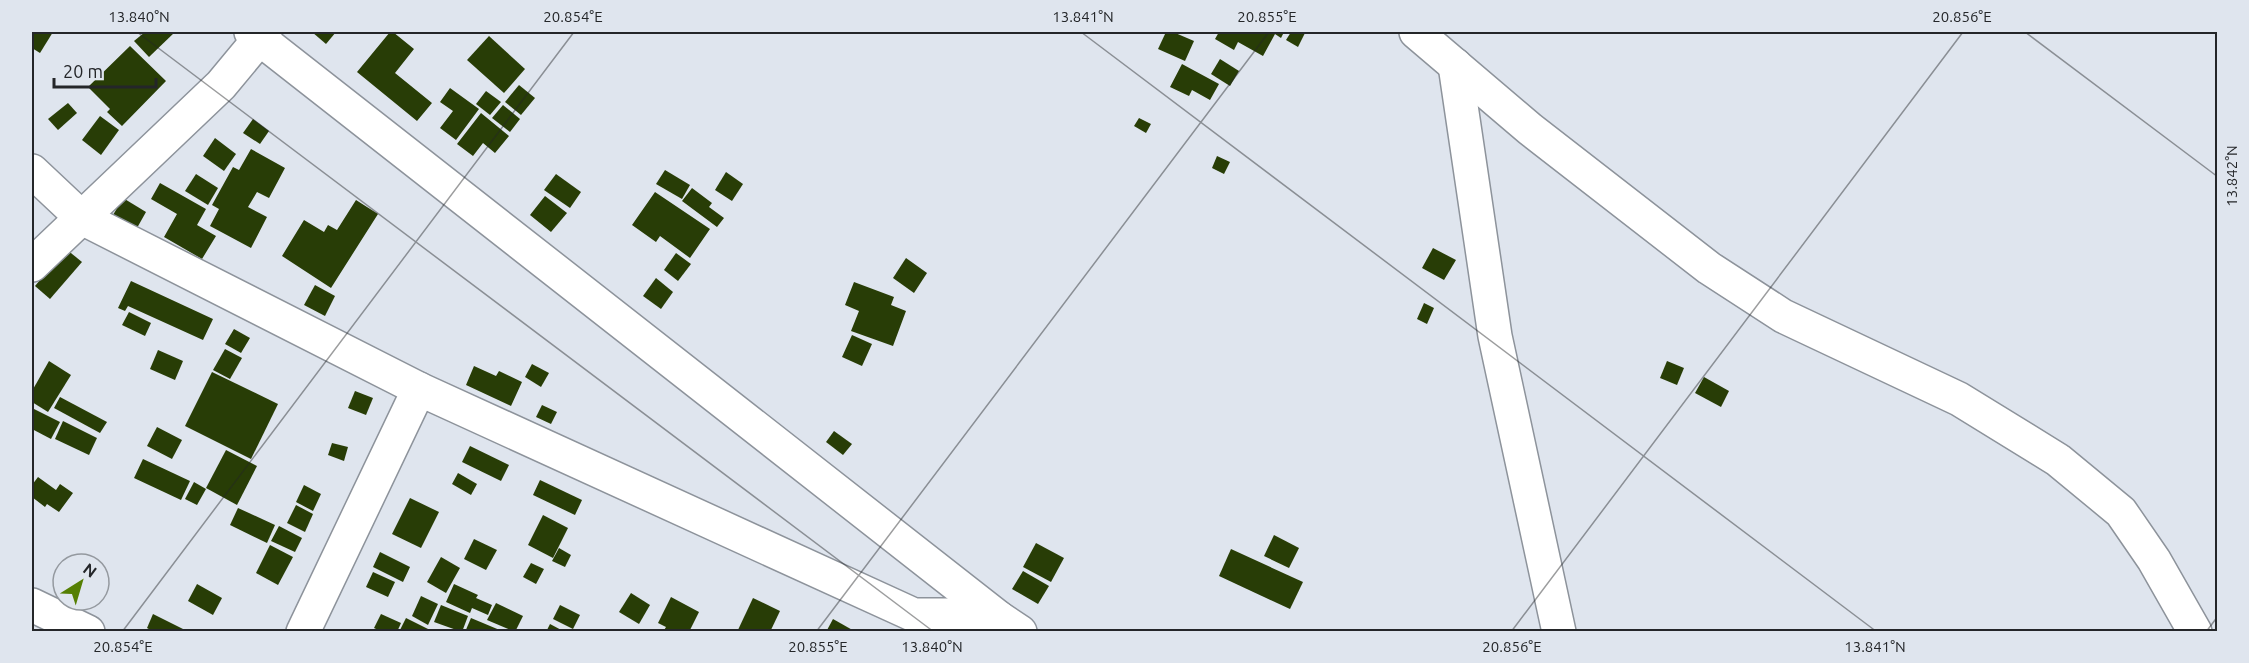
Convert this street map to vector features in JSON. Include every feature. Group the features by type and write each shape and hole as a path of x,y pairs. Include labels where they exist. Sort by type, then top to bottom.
{"street":[{"path":"1416,32 1530,129 1718,274 1784,316 1959,399 2058,460 2121,512 2154,561 2195,632"},
{"path":"32,265 221,85 258,34 1010,625"},
{"path":"1455,65 1495,336 1559,632"},
{"path":"32,171 82,218 419,389 914,615 963,615 1010,625"},
{"path":"303,632 419,389"},
{"path":"32,605 88,632"}],"building":[{"path":"32,32 53,32 40,53 32,48"},
{"path":"145,32 175,32 149,57 134,41"},
{"path":"312,32 336,32 326,44"},
{"path":"390,32 414,49 395,73 432,103 417,121 357,72"},
{"path":"1166,32 1173,32 1194,41 1185,61 1158,49"},
{"path":"1219,32 1284,32 1281,38 1275,34 1263,56 1238,42 1234,50 1215,39"},
{"path":"1291,32 1305,33 1298,47 1286,40"},
{"path":"489,36 525,69 504,93 467,60"},
{"path":"130,46 166,81 122,126 107,112 110,109 88,87"},
{"path":"1220,59 1239,71 1230,86 1211,74"},
{"path":"1182,64 1219,84 1210,100 1192,90 1189,96 1170,87"},
{"path":"519,85 535,98 521,115 505,102"},
{"path":"450,88 479,109 456,140 440,128 453,111 440,102"},
{"path":"486,91 501,102 490,115 476,104"},
{"path":"68,103 77,113 58,130 48,119"},
{"path":"503,105 520,119 510,132 492,118"},
{"path":"481,113 509,136 495,153 483,143 473,156 457,144"},
{"path":"100,116 119,130 101,155 82,140"},
{"path":"1139,118 1151,124 1146,133 1134,126"},
{"path":"253,119 269,131 260,144 243,133"},
{"path":"215,138 236,154 224,171 203,156"},
{"path":"251,149 285,168 269,198 257,192 248,207 267,217 251,248 210,226 219,209 212,205 233,167 239,170"},
{"path":"1217,156 1230,162 1224,174 1212,168"},
{"path":"665,170 690,185 682,199 656,184"},
{"path":"726,172 743,184 732,201 715,190"},
{"path":"196,174 218,188 208,205 185,191"},
{"path":"556,174 581,192 570,208 544,190"},
{"path":"160,183 206,209 197,225 216,236 202,259 164,237 177,214 151,199"},
{"path":"692,188 712,203 709,207 724,218 717,227 682,201"},
{"path":"655,192 710,229 690,258 660,236 656,242 632,225"},
{"path":"545,196 567,213 551,232 530,215"},
{"path":"123,198 146,212 137,228 113,215"},
{"path":"356,200 378,214 331,288 282,256 304,220 324,232 328,225 337,230"},
{"path":"1433,248 1456,260 1444,280 1422,268"},
{"path":"66,249 82,262 50,299 35,286"},
{"path":"676,253 691,264 678,281 664,270"},
{"path":"906,258 927,273 914,293 893,278"},
{"path":"656,278 673,292 661,309 643,296"},
{"path":"131,281 213,319 203,340 128,306 125,311 118,308"},
{"path":"854,282 894,297 891,305 906,311 893,346 851,331 859,311 845,305"},
{"path":"315,285 335,296 325,316 304,305"},
{"path":"1424,303 1434,308 1427,324 1417,319"},
{"path":"129,312 151,323 145,336 122,325"},
{"path":"234,329 250,338 241,353 225,344"},
{"path":"852,335 872,344 862,366 842,357"},
{"path":"225,349 242,358 230,379 213,370"},
{"path":"158,350 183,361 175,380 150,369"},
{"path":"49,361 71,375 48,412 32,402 32,391"},
{"path":"1667,361 1684,368 1677,385 1660,378"},
{"path":"532,364 549,373 541,387 525,377"},
{"path":"474,366 496,376 499,371 522,382 511,406 466,385"},
{"path":"212,372 278,404 251,459 185,426"},
{"path":"1704,377 1729,391 1721,407 1695,393"},
{"path":"355,391 373,398 366,415 348,408"},
{"path":"60,397 107,422 100,433 54,408"},
{"path":"542,405 557,412 551,424 536,417"},
{"path":"32,408 60,422 51,439 32,429"},
{"path":"63,421 97,438 89,455 55,439"},
{"path":"157,427 182,440 172,459 147,446"},
{"path":"834,431 852,444 843,455 826,442"},
{"path":"332,443 348,447 344,461 328,455"},
{"path":"470,446 509,465 501,481 462,462"},
{"path":"226,450 257,466 237,505 206,488"},
{"path":"143,459 190,481 181,500 134,478"},
{"path":"458,473 477,484 471,495 452,484"},
{"path":"38,477 56,490 60,484 73,493 59,512 47,504 45,507 32,497 32,485"},
{"path":"540,480 582,500 575,515 533,495"},
{"path":"194,482 206,489 197,505 185,499"},
{"path":"304,485 321,494 313,511 296,502"},
{"path":"410,498 439,512 421,548 392,534"},
{"path":"296,505 313,514 305,532 287,523"},
{"path":"238,508 275,525 267,543 230,525"},
{"path":"543,515 568,528 553,558 528,545"},
{"path":"279,526 302,538 295,552 271,541"},
{"path":"1274,535 1299,548 1289,568 1264,556"},
{"path":"474,539 497,550 486,570 464,559"},
{"path":"1036,543 1064,558 1051,582 1023,567"},
{"path":"270,545 293,557 278,585 256,573"},
{"path":"559,548 571,555 565,567 552,561"},
{"path":"1231,549 1303,582 1290,609 1219,576"},
{"path":"380,552 410,567 403,582 373,567"},
{"path":"441,557 460,568 446,593 427,582"},
{"path":"531,563 544,569 536,584 523,577"},
{"path":"1023,571 1049,586 1038,604 1012,589"},
{"path":"373,572 395,582 388,597 366,587"},
{"path":"197,584 222,598 213,615 188,601"},
{"path":"454,584 478,595 476,598 492,605 488,615 472,608 470,613 446,602"},
{"path":"631,593 650,605 639,624 619,612"},
{"path":"421,596 438,604 428,625 412,616"},
{"path":"671,597 699,612 689,632 663,632 666,627 658,623"},
{"path":"753,598 780,611 770,632 737,632"},
{"path":"496,603 523,616 515,632 487,620"},
{"path":"441,605 468,616 462,632 434,622"},
{"path":"560,605 580,615 573,629 553,619"},
{"path":"153,614 189,632 154,632 147,628"},
{"path":"381,614 401,623 397,632 382,632 374,628"},
{"path":"406,618 428,629 427,632 399,632"},
{"path":"471,618 502,631 502,632 465,632"},
{"path":"833,619 856,632 826,632"},
{"path":"550,624 565,632 546,632"}]}
